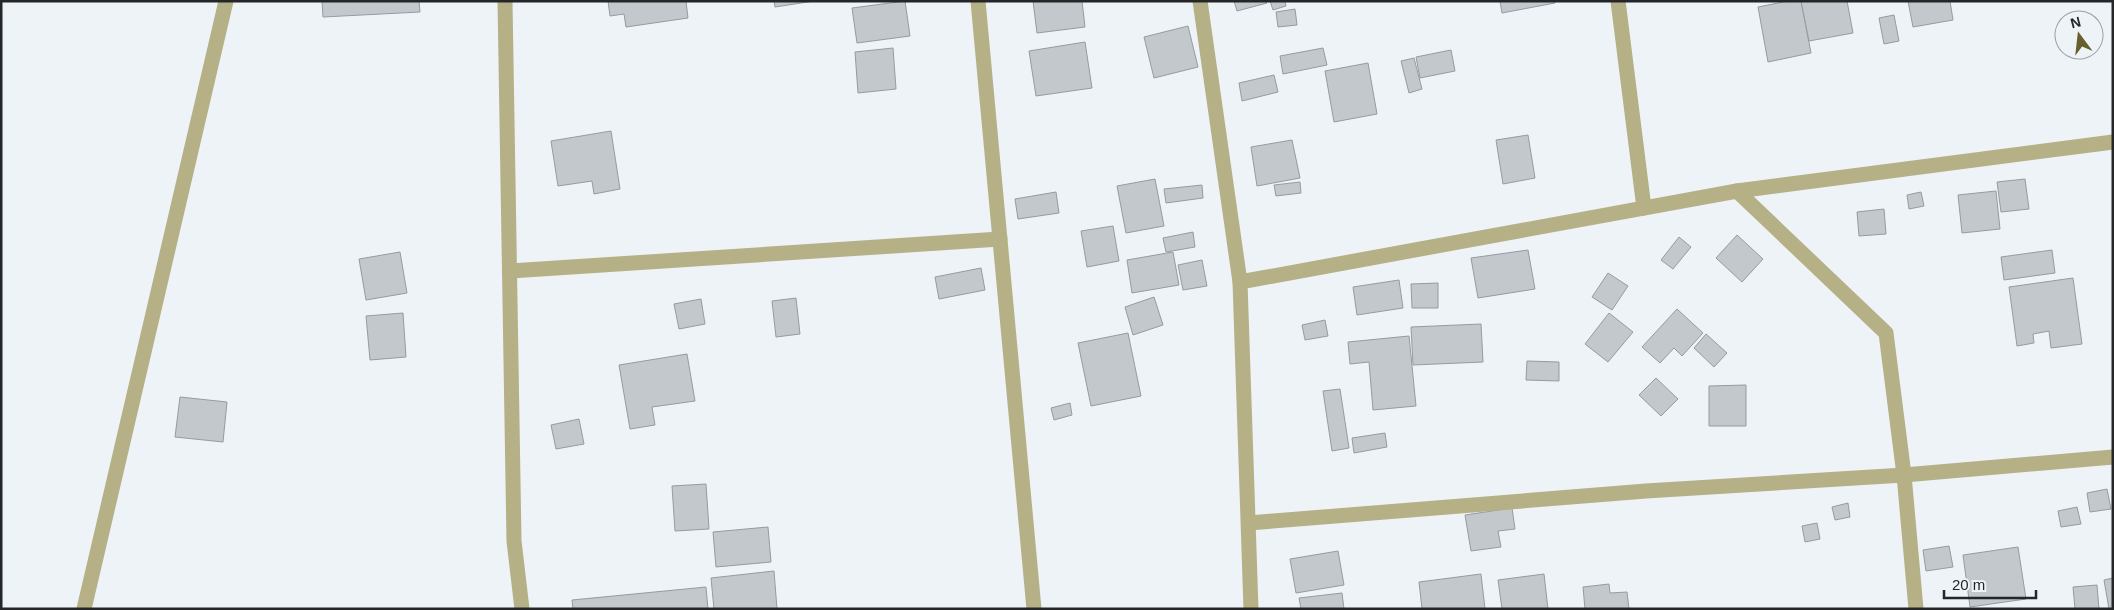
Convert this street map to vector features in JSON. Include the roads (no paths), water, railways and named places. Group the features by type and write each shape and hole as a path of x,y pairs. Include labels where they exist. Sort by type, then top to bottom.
{"street":[{"path":"84,609 226,1"},
{"path":"505,1 514,541 522,609"},
{"path":"978,1 1034,609"},
{"path":"1200,1 1240,282 1251,609"},
{"path":"1618,1 1644,208"},
{"path":"1240,282 1737,191 2113,142"},
{"path":"1737,191 1886,334 1904,475 1916,609"},
{"path":"510,271 1000,239"},
{"path":"1249,523 1646,491 1904,475 2113,458"}]}
